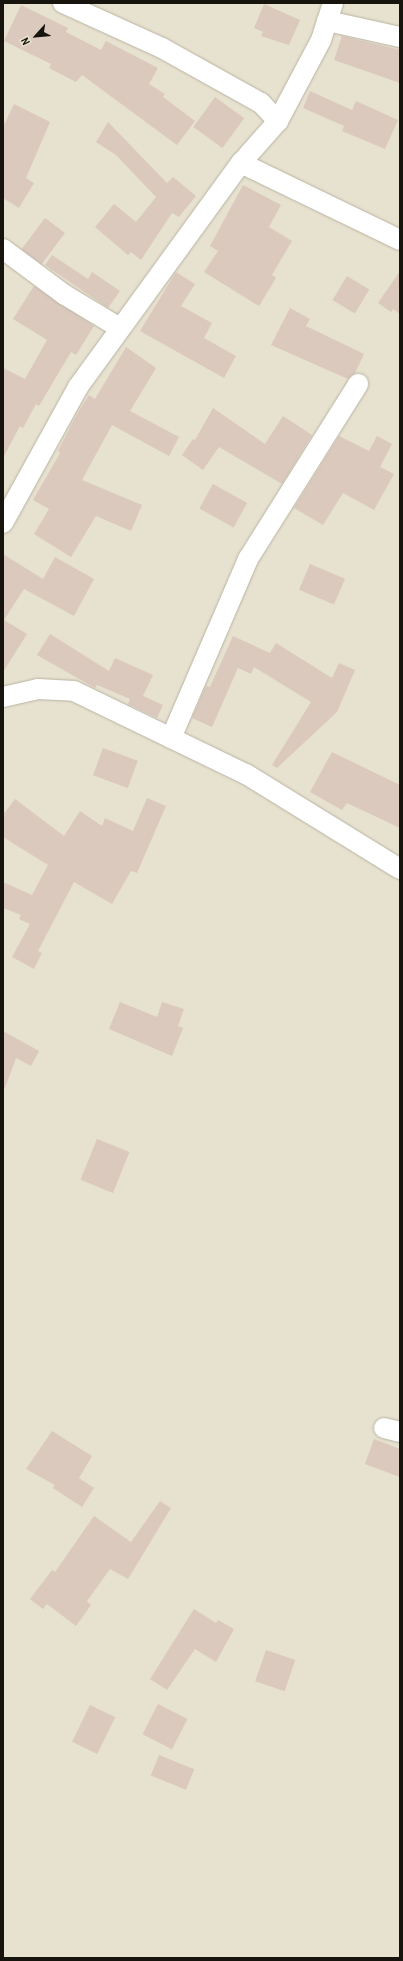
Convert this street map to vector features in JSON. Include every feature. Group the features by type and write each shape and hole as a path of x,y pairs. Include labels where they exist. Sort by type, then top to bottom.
{"street":[{"path":"63,3 169,52 261,103 278,121"},
{"path":"3,523 78,387 241,163 278,121 321,40 330,12 400,37"},
{"path":"241,163 400,240"},
{"path":"3,250 65,295 120,328"},
{"path":"171,738 248,559 358,384"},
{"path":"3,697 38,689 74,691 246,774 400,870"}],"building":[{"path":"264,4 300,20 289,45 261,36 263,32 254,28"},
{"path":"21,5 68,28 66,32 101,50 106,41 158,68 149,84 165,94 163,97 195,121 177,145 82,75 76,82 49,68 51,64 4,41"},
{"path":"342,36 400,50 400,83 334,60"},
{"path":"310,91 352,110 356,101 398,120 385,149 342,131 344,126 303,108"},
{"path":"215,97 244,118 222,148 193,127"},
{"path":"14,104 50,122 26,178 34,183 19,208 3,198 3,127"},
{"path":"108,122 167,183 173,177 196,196 179,217 172,213 141,260 131,252 128,255 95,227 114,204 136,222 156,197 116,155 96,142"},
{"path":"243,185 281,205 269,227 292,241 272,275 276,278 259,306 204,272 218,251 210,246"},
{"path":"45,218 65,233 41,264 22,249"},
{"path":"52,255 88,279 92,272 120,291 108,308 45,265"},
{"path":"400,271 400,314 393,309 391,312 378,303"},
{"path":"176,272 195,284 181,306 212,323 204,338 236,356 224,378 140,331"},
{"path":"347,276 369,289 355,313 333,300"},
{"path":"34,286 94,326 76,355 71,352 39,406 36,404 23,428 20,426 3,458 3,368 25,379 47,340 13,319"},
{"path":"290,308 310,319 306,326 364,354 355,373 348,379 271,345"},
{"path":"126,347 156,368 130,411 179,437 169,456 112,425 82,480 142,505 131,531 96,516 71,557 34,534 49,509 33,500 60,453 58,451 76,416 89,395 95,399"},
{"path":"213,408 265,444 283,416 312,435 282,484 219,447 203,470 182,455 193,439 195,440"},
{"path":"339,436 369,451 377,436 392,444 380,467 394,474 374,510 343,493 323,525 294,508"},
{"path":"213,484 247,503 234,527 199,508"},
{"path":"3,554 43,579 55,557 94,579 74,616 24,589 4,620 27,634 3,672"},
{"path":"310,564 345,579 334,605 299,590"},
{"path":"50,634 109,671 115,658 153,675 143,696 163,705 157,718 128,704 130,699 97,685 95,688 37,655"},
{"path":"233,636 270,653 276,643 332,678 339,663 355,670 337,712 277,768 272,765 311,702 254,667 251,674 238,668 212,727 192,718 206,686 210,687"},
{"path":"103,748 138,761 128,788 93,775"},
{"path":"332,752 400,785 400,828 347,803 342,810 310,792"},
{"path":"147,798 166,806 137,873 131,871 112,904 74,882 38,951 42,953 34,969 12,957 30,924 19,919 21,915 3,908 3,882 32,895 48,865 3,837 3,815 15,799 64,836 80,811 102,826 105,818 133,831"},
{"path":"120,1002 157,1017 162,1002 184,1009 178,1026 183,1028 172,1056 109,1029"},
{"path":"3,1031 39,1051 31,1066 16,1058 5,1088 3,1087"},
{"path":"97,1139 129,1152 113,1193 81,1180"},
{"path":"52,1431 92,1456 79,1478 94,1488 82,1507 53,1488 55,1485 26,1469"},
{"path":"374,1439 400,1449 400,1477 365,1464"},
{"path":"160,1501 171,1508 128,1579 110,1569 87,1601 91,1605 76,1626 47,1604 43,1609 30,1599 52,1570 55,1572 94,1516 131,1542"},
{"path":"194,1609 216,1623 218,1620 234,1629 216,1662 195,1649 167,1690 150,1679"},
{"path":"266,1650 295,1660 285,1691 255,1681"},
{"path":"158,1704 187,1719 172,1749 143,1734"},
{"path":"90,1705 115,1717 97,1754 72,1742"},
{"path":"159,1755 194,1769 186,1790 151,1775"}]}
